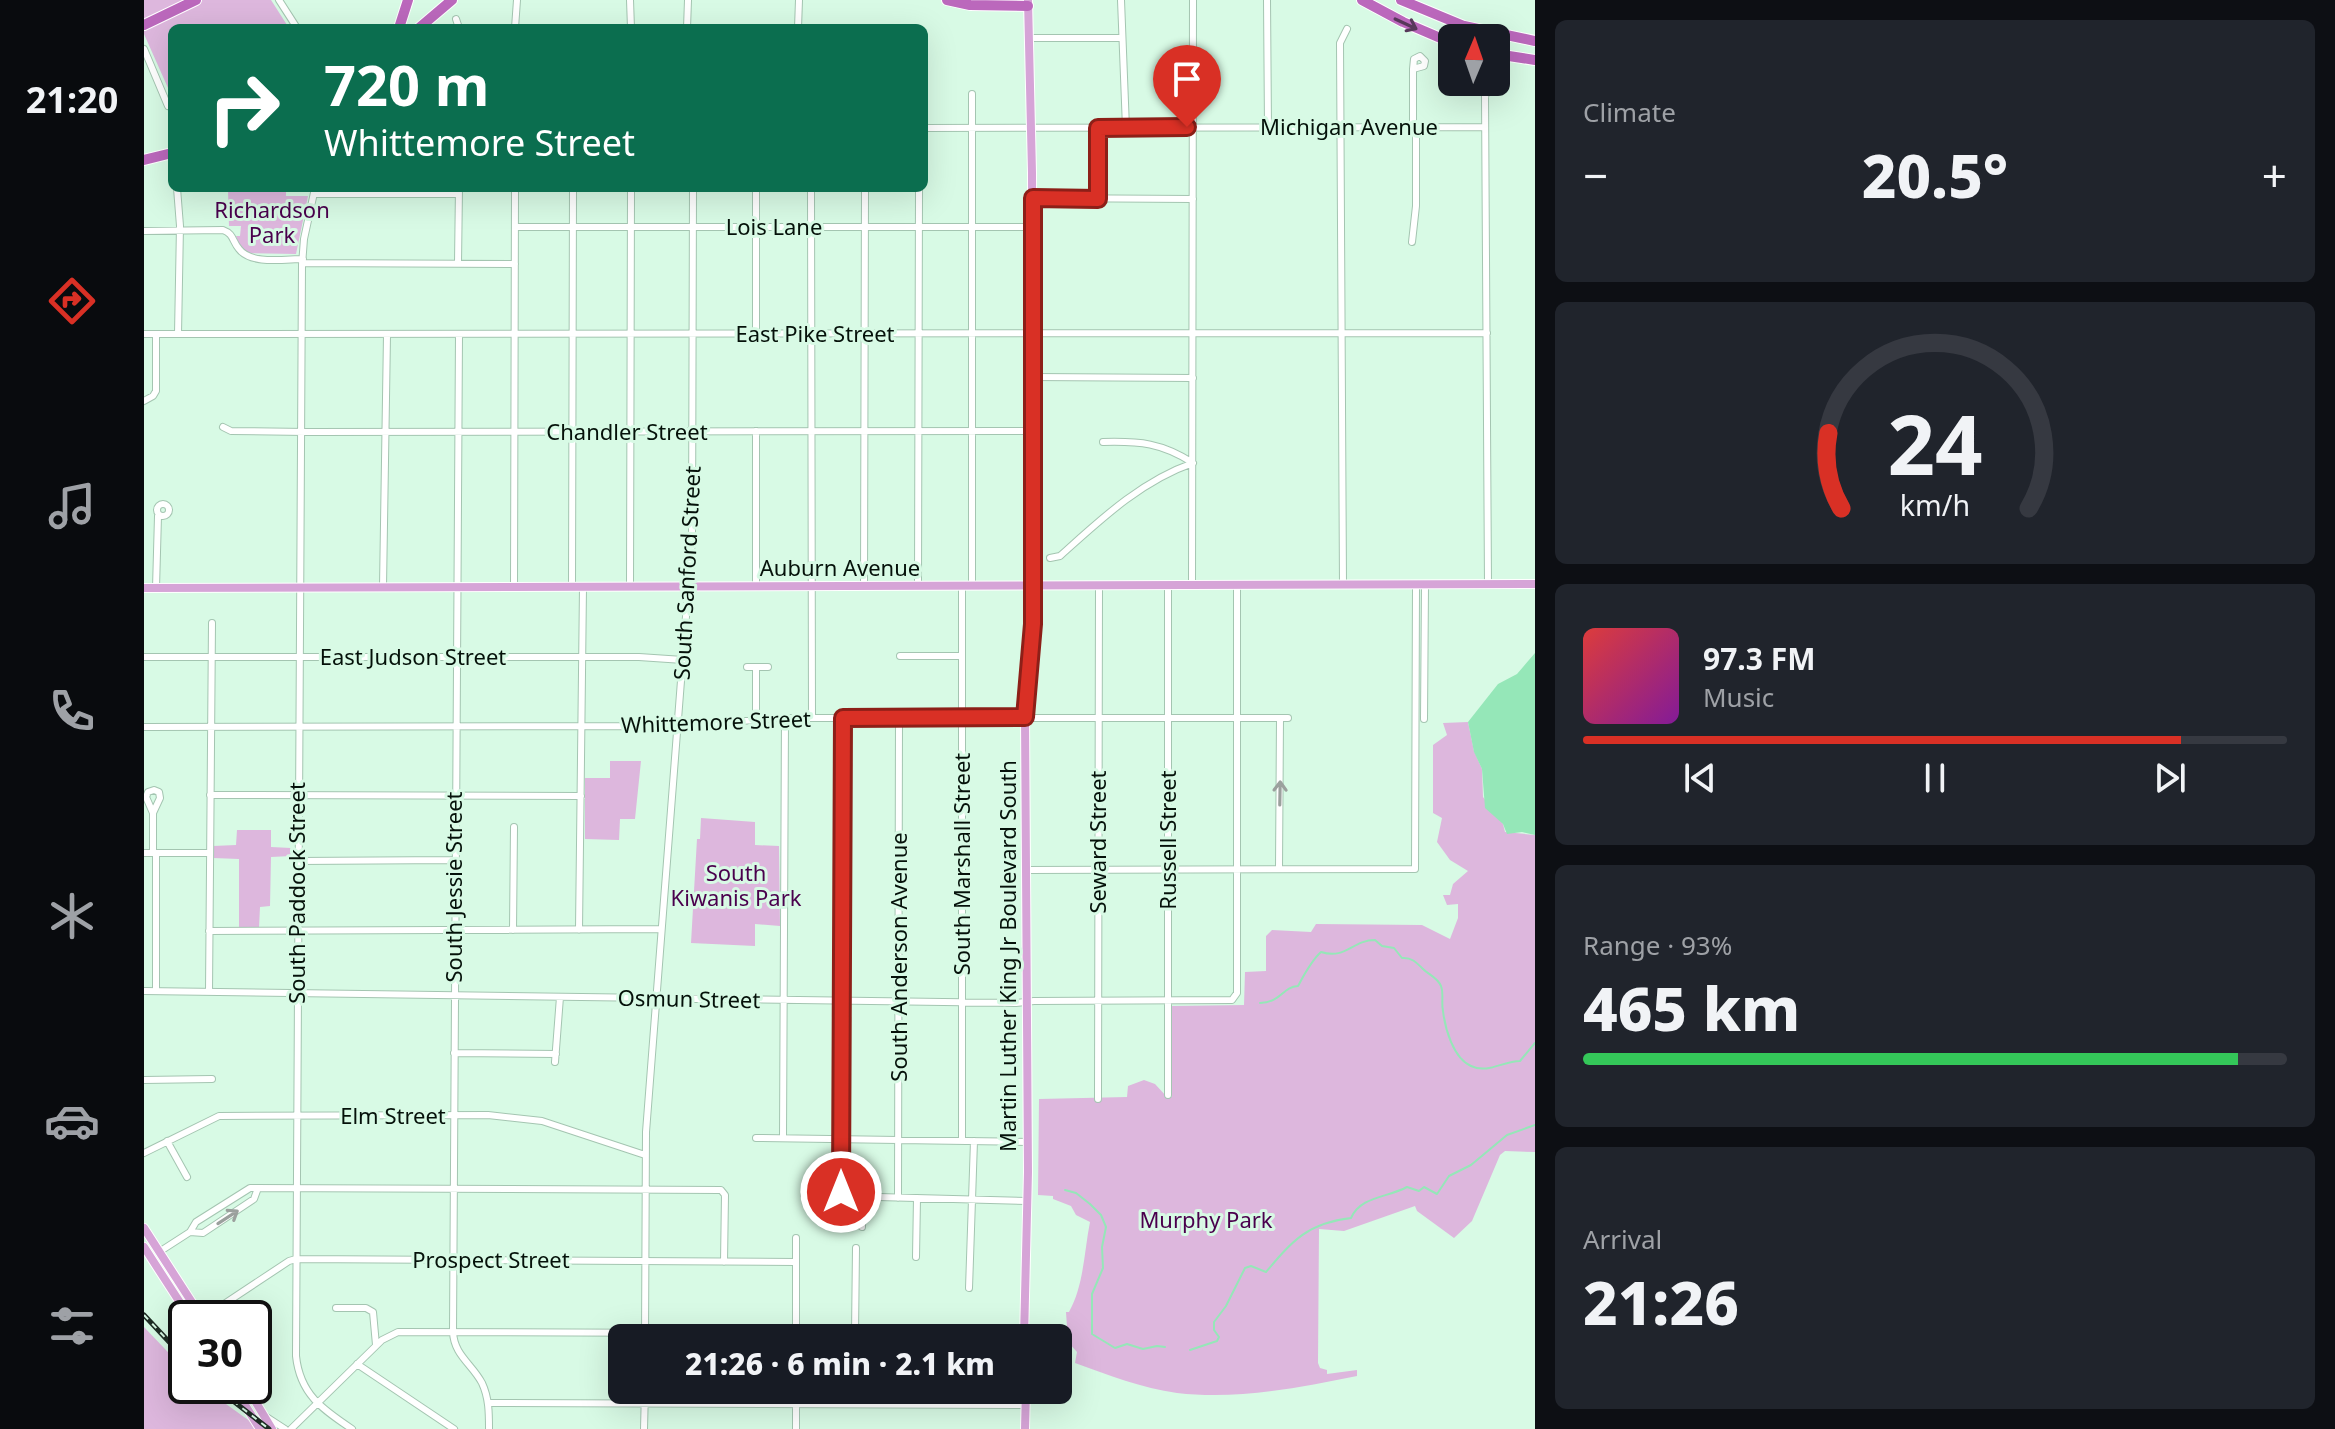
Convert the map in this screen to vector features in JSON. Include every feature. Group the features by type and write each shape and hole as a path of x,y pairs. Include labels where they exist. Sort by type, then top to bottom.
{"highway":[{"path":"144,25 196,0"},
{"path":"400,24 408,0"},
{"path":"424,24 452,0"},
{"path":"947,0 970,5 1026,2"},
{"path":"1362,0 1438,37"},
{"path":"1401,0 1452,23 1535,41"},
{"path":"1510,57 1535,60"},
{"path":"144,160 168,154"}],"main road":[{"name":"Martin Luther King Jr Boulevard South","path":"1024,1324 1028,1142 1025,717 1033,587 1033,198 1026,2"},
{"name":"Auburn Avenue","path":"144,588 1535,584"},
{"path":"144,1228 190,1300"},
{"path":"144,1235 154,1251 159,1252"},
{"path":"144,1247 179,1300"},
{"path":"244,1404 260,1429"},
{"path":"257,1404 272,1429"},
{"path":"1025,1405 1025,1429"}],"street":[{"path":"279,0 294,24"},
{"path":"515,24 517,0"},
{"path":"630,0 631,24"},
{"path":"687,24 688,0"},
{"path":"798,24 799,0"},
{"path":"1121,0 1126,128"},
{"path":"1192,586 1193,0"},
{"path":"1267,0 1268,127"},
{"path":"456,19 458,24"},
{"path":"1343,585 1340,43 1347,29"},
{"path":"1028,38 1121,38"},
{"path":"144,49 168,106"},
{"path":"1412,242 1416,206 1413,69"},
{"path":"972,94 972,586"},
{"path":"1485,96 1488,585"},
{"name":"Michigan Avenue","path":"928,128 1485,127"},
{"path":"1098,128 1098,199"},
{"path":"177,192 180,230 178,334"},
{"name":"South Paddock Street","path":"314,192 302,261 296,1362 316,1404 352,1429"},
{"path":"458,263 459,192"},
{"path":"514,587 515,192"},
{"path":"572,587 573,192"},
{"path":"630,587 631,192"},
{"name":"South Sanford Street","path":"645,1324 645,1155 693,530 693,192"},
{"path":"756,192 756,334"},
{"path":"811,192 812,718"},
{"path":"864,586 865,192"},
{"path":"918,586 919,192"},
{"path":"1033,198 1193,199"},
{"name":"Lois Lane","path":"515,227 1033,227"},
{"path":"144,231 226,231 232,235 239,249 250,257 302,261 515,264"},
{"name":"East Pike Street","path":"144,334 1487,333"},
{"path":"144,401 156,391 156,334"},
{"path":"383,587 387,335"},
{"name":"South Jessie Street","path":"459,335 453,1332 458,1353 479,1379 488,1403 489,1429"},
{"path":"1033,377 1193,378"},
{"name":"Chandler Street","path":"223,427 231,431 300,432 1033,431"},
{"path":"756,431 756,586"},
{"path":"1103,442 1154,444 1174,451 1193,463"},
{"path":"1050,558 1060,556 1103,517 1135,494 1193,463"},
{"path":"156,588 158,516"},
{"path":"1026,870 1412,869 1417,865 1420,585"},
{"name":"South Marshall Street","path":"962,586 962,1141"},
{"name":"Seward Street","path":"1098,1099 1099,586"},
{"name":"Russell Street","path":"1168,586 1168,1095"},
{"path":"1237,586 1237,869"},
{"path":"579,930 583,587"},
{"path":"209,992 212,623"},
{"path":"900,656 962,656"},
{"name":"East Judson Street","path":"144,657 642,657 683,660"},
{"path":"747,667 768,667"},
{"path":"756,667 756,719"},
{"name":"Whittemore Street","path":"144,727 677,726 756,719 899,717 1284,718 1279,869"},
{"name":"South Anderson Avenue","path":"898,1198 899,717"},
{"path":"783,1138 785,718"},
{"path":"841,1196 843,718"},
{"path":"210,795 581,796"},
{"path":"153,813 156,991"},
{"path":"513,930 514,827"},
{"path":"144,853 209,853"},
{"path":"297,861 454,860"},
{"name":"Osmun Street","path":"144,991 962,1002 1234,999 1237,993 1237,869"},
{"path":"144,923 156,923"},
{"path":"209,931 661,929"},
{"path":"144,932 156,932"},
{"path":"454,1053 556,1058 560,997"},
{"path":"144,1080 212,1079"},
{"name":"Elm Street","path":"144,1153 216,1116 493,1116 539,1120 645,1155"},
{"path":"756,1138 1028,1142"},
{"path":"167,1141 187,1177"},
{"path":"969,1288 974,1141"},
{"path":"190,1232 202,1234 252,1201 258,1188"},
{"path":"159,1252 190,1232 194,1223 245,1189 645,1190 724,1192 724,1262"},
{"path":"804,1195 1027,1201"},
{"path":"862,1227 863,1197"},
{"path":"916,1257 917,1198"},
{"path":"796,1238 796,1324"},
{"path":"855,1324 856,1248"},
{"path":"229,1300 296,1259"},
{"name":"Prospect Street","path":"296,1259 796,1262"},
{"path":"336,1308 366,1308 373,1312 376,1345"},
{"path":"265,1416 288,1429 376,1345 398,1332 608,1334"},
{"path":"357,1364 454,1429"},
{"path":"488,1403 608,1403"},
{"path":"644,1429 645,1404"},
{"path":"796,1429 796,1404 1025,1405"}],"green space":[{"path":"144,0 271,0 286,24 168,24 168,88 144,34"},
{"name":"Richardson Park","path":"228,192 286,192 286,196 308,196 296,254 247,253 236,236 240,236 241,226 229,226"},
{"name":"Murphy Park","path":"1468,722 1474,751 1482,769 1483,797 1503,824 1505,832 1535,835 1535,1152 1505,1151 1500,1155 1472,1221 1454,1238 1417,1211 1415,1206 1344,1231 1319,1229 1318,1363 1320,1368 1327,1370 1327,1374 1357,1370 1357,1376 1267,1392 1200,1395 1151,1388 1075,1363 1077,1352 1072,1346 1072,1324 1067,1324 1066,1312 1069,1312 1078,1291 1090,1222 1076,1215 1071,1206 1053,1199 1053,1196 1038,1195 1039,1099 1127,1097 1128,1086 1144,1080 1155,1084 1167,1097 1172,1097 1172,1006 1244,1005 1245,972 1266,971 1266,936 1272,930 1311,932 1316,924 1422,925 1450,939 1458,918 1458,904 1447,905 1443,895 1450,895 1453,884 1468,871 1450,860 1437,842 1442,818 1433,813 1433,745 1447,735 1443,723"},
{"path":"610,761 641,761 635,819 620,819 619,840 585,839 585,778 610,778"},
{"name":"South Kiwanis Park","path":"701,818 755,822 755,845 779,846 780,926 755,924 755,946 691,943"},
{"path":"237,830 271,830 271,847 291,848 291,856 271,857 270,906 260,907 259,928 239,928 239,859 213,858 213,846 236,845"},
{"path":"144,1327 168,1352 168,1404 226,1404 251,1422 255,1429 144,1429"}],"shaded area":[{"path":"1535,653 1535,835 1522,832 1507,834 1503,824 1485,808 1482,769 1474,752 1468,722 1498,684 1517,674"}],"waterway":[{"path":"1260,1003 1273,1000 1298,986 1321,952 1337,954 1375,940 1382,946 1394,948 1402,958 1413,960 1439,983 1448,1034 1459,1056 1471,1066 1483,1069 1520,1061 1535,1043"},
{"path":"1190,1350 1217,1341 1219,1337 1214,1330 1214,1322 1226,1306 1245,1268 1251,1266 1266,1272 1302,1235 1323,1224 1351,1218 1361,1205 1375,1198 1407,1187 1419,1191 1424,1187 1437,1194 1449,1176 1471,1165 1507,1135 1535,1125"},
{"path":"1065,1190 1076,1193 1090,1204 1101,1215 1106,1227 1102,1247 1103,1268 1092,1294 1092,1334 1115,1348 1127,1344 1143,1349 1165,1347"}],"railway":[{"path":"144,1315 168,1341"},
{"path":"237,1404 269,1429"}],"route":[{"path":"841,1192 843,718 1025,717 1033,624 1033,198 1098,199 1098,128 1187,127"}]}
